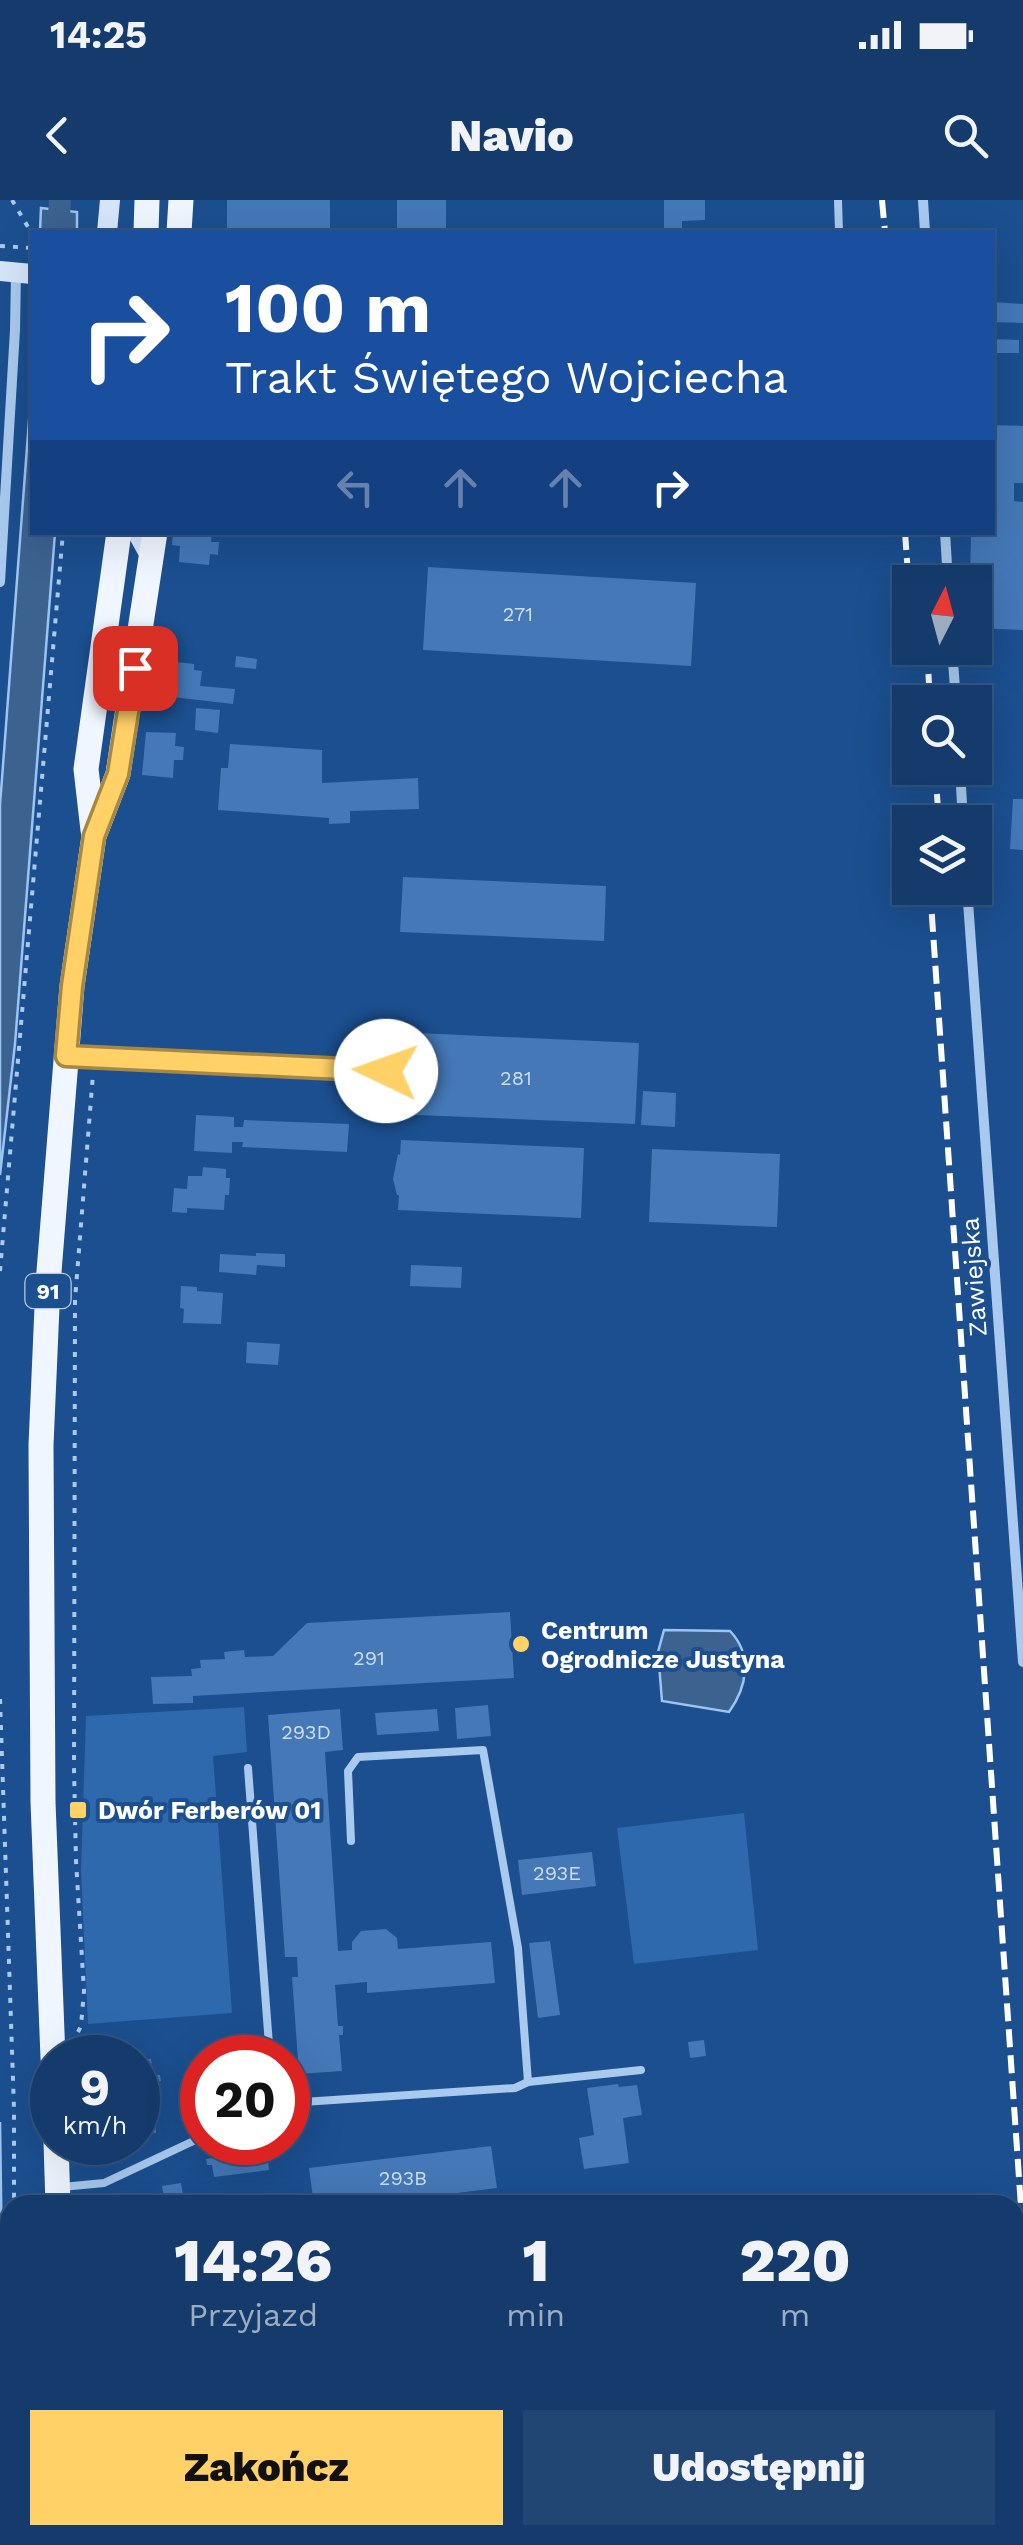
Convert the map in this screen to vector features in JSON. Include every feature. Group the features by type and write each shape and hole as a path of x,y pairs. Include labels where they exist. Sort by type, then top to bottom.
{"main road":[{"path":"107,230 110,200"},
{"path":"146,200 146,230"},
{"path":"179,230 181,200"},
{"name":"91","path":"94,836 86,770 119,535"},
{"path":"138,535 153,561"},
{"name":"91","path":"61,2035 44,1802 41,1445 48,1284 72,986 94,836 118,774 156,535"},
{"path":"57,2165 58,2195"}],"street":[{"path":"923,200 925,230"},
{"path":"0,582 16,272"},
{"path":"945,535 947,565"},
{"name":"Zawiejska","path":"968,905 1023,1662"}],"lane":[{"path":"838,200 839,230"},
{"path":"66,1056 386,1071"},
{"path":"352,1841 348,1771 358,1757 483,1750 518,1948 528,2082"},
{"path":"248,1768 268,2035"},
{"path":"310,2102 515,2088 528,2082 642,2070"},
{"path":"61,2195 104,2182 180,2147"}],"path":[{"path":"12,200 30,230"},
{"path":"0,246 30,248"},
{"path":"0,1270 63,535"},
{"path":"74,2035 81,2026 84,1990 74,1768 75,1300 95,1058"},
{"path":"0,1700 14,2195"}],"shaded area":[{"path":"41,208 77,212 77,230 40,230"},
{"path":"30,408 30,535 55,535 15,1044 0,1175 0,805"},
{"path":"664,1630 730,1631 742,1650 745,1671 729,1712 662,1701 658,1652"},
{"path":"244,1707 247,1752 213,1756 232,2013 88,2024 81,1871 86,1716"},
{"path":"744,1813 758,1950 634,1964 617,1828"}],"building":[{"path":"227,200 330,200 330,230 227,230"},
{"path":"397,200 446,200 446,230 397,230"},
{"path":"664,200 705,200 705,220 682,221 682,230 664,230"},
{"path":"995,302 1023,304 1023,323 995,322"},
{"path":"995,339 1019,340 1019,353 995,353"},
{"path":"995,425 1023,426 1023,483 1014,483 1014,501 1023,502 1023,630 992,629 992,565 970,565 971,535 995,535"},
{"path":"173,535 212,535 211,542 219,542 218,555 210,554 209,565 179,562 180,546 172,545"},
{"path":"428,567 696,583 691,666 423,650"},
{"path":"236,656 257,659 256,669 235,667"},
{"path":"167,661 194,664 194,670 202,671 200,686 235,689 233,704 164,696"},
{"path":"196,708 220,710 218,733 195,730"},
{"path":"146,732 176,733 175,746 184,747 183,760 174,760 173,778 142,775"},
{"path":"230,744 322,750 322,783 418,778 419,809 350,811 350,823 329,824 329,818 218,810 221,768 228,768"},
{"path":"1013,799 1023,799 1023,850 1010,849"},
{"path":"403,877 606,886 604,941 400,932"},
{"path":"396,1032 639,1043 635,1124 393,1114"},
{"path":"643,1091 676,1093 675,1127 641,1125"},
{"path":"196,1115 234,1117 234,1127 243,1127 244,1120 349,1124 347,1152 242,1147 243,1142 232,1142 232,1153 194,1151"},
{"path":"401,1140 584,1148 581,1218 398,1210 399,1195 393,1179"},
{"path":"652,1149 780,1154 777,1227 649,1222"},
{"path":"203,1167 226,1169 226,1178 230,1178 224,1210 187,1208 187,1213 172,1212 174,1188 187,1189 188,1176 202,1176"},
{"path":"220,1254 285,1254 285,1267 257,1265 256,1275 219,1272"},
{"path":"411,1265 462,1267 461,1288 410,1286"},
{"path":"181,1286 223,1293 221,1324 183,1323"},
{"path":"247,1342 280,1344 278,1365 246,1363"},
{"path":"510,1612 514,1678 193,1696 193,1703 153,1704 151,1677 192,1676 191,1669 201,1668 200,1660 225,1659 224,1652 244,1650 245,1657 273,1656 307,1623"},
{"path":"488,1705 491,1736 457,1739 455,1708"},
{"path":"340,1709 343,1750 325,1752 338,1951 352,1950 352,1942 361,1931 386,1929 397,1938 398,1949 491,1942 495,1983 367,1993 367,1982 335,1985 338,2026 343,2026 343,2035 339,2035 342,2071 310,2073 310,2035 296,2035 292,1977 298,1977 297,1957 285,1957 268,1715"},
{"path":"437,1709 439,1731 377,1735 375,1713"},
{"path":"592,1852 596,1886 522,1895 518,1860"},
{"path":"550,1941 560,2015 538,2018 529,1943"},
{"path":"704,2040 706,2056 690,2058 688,2042"},
{"path":"637,2085 642,2115 623,2118 629,2163 584,2169 579,2138 594,2135 587,2088"},
{"path":"491,2146 497,2188 441,2195 313,2195 309,2168"},
{"path":"212,2165 268,2165 269,2170 214,2177"},
{"path":"181,2183 183,2195 164,2195 162,2186"}],"waterway":[{"path":"58,230 60,200"}],"railway":[{"path":"882,200 885,230"},
{"path":"905,535 907,565"},
{"path":"928,665 929,685"},
{"path":"936,785 938,805"},
{"path":"931,905 1020,2195"}],"place":[{"name":"Centrum Ogrodnicze Justyna","path":"521,1644"},
{"name":"Dwór Ferberów 01","path":"78,1810"}],"route":[{"path":"135,668 118,774 94,836 66,1056 386,1071"}]}
